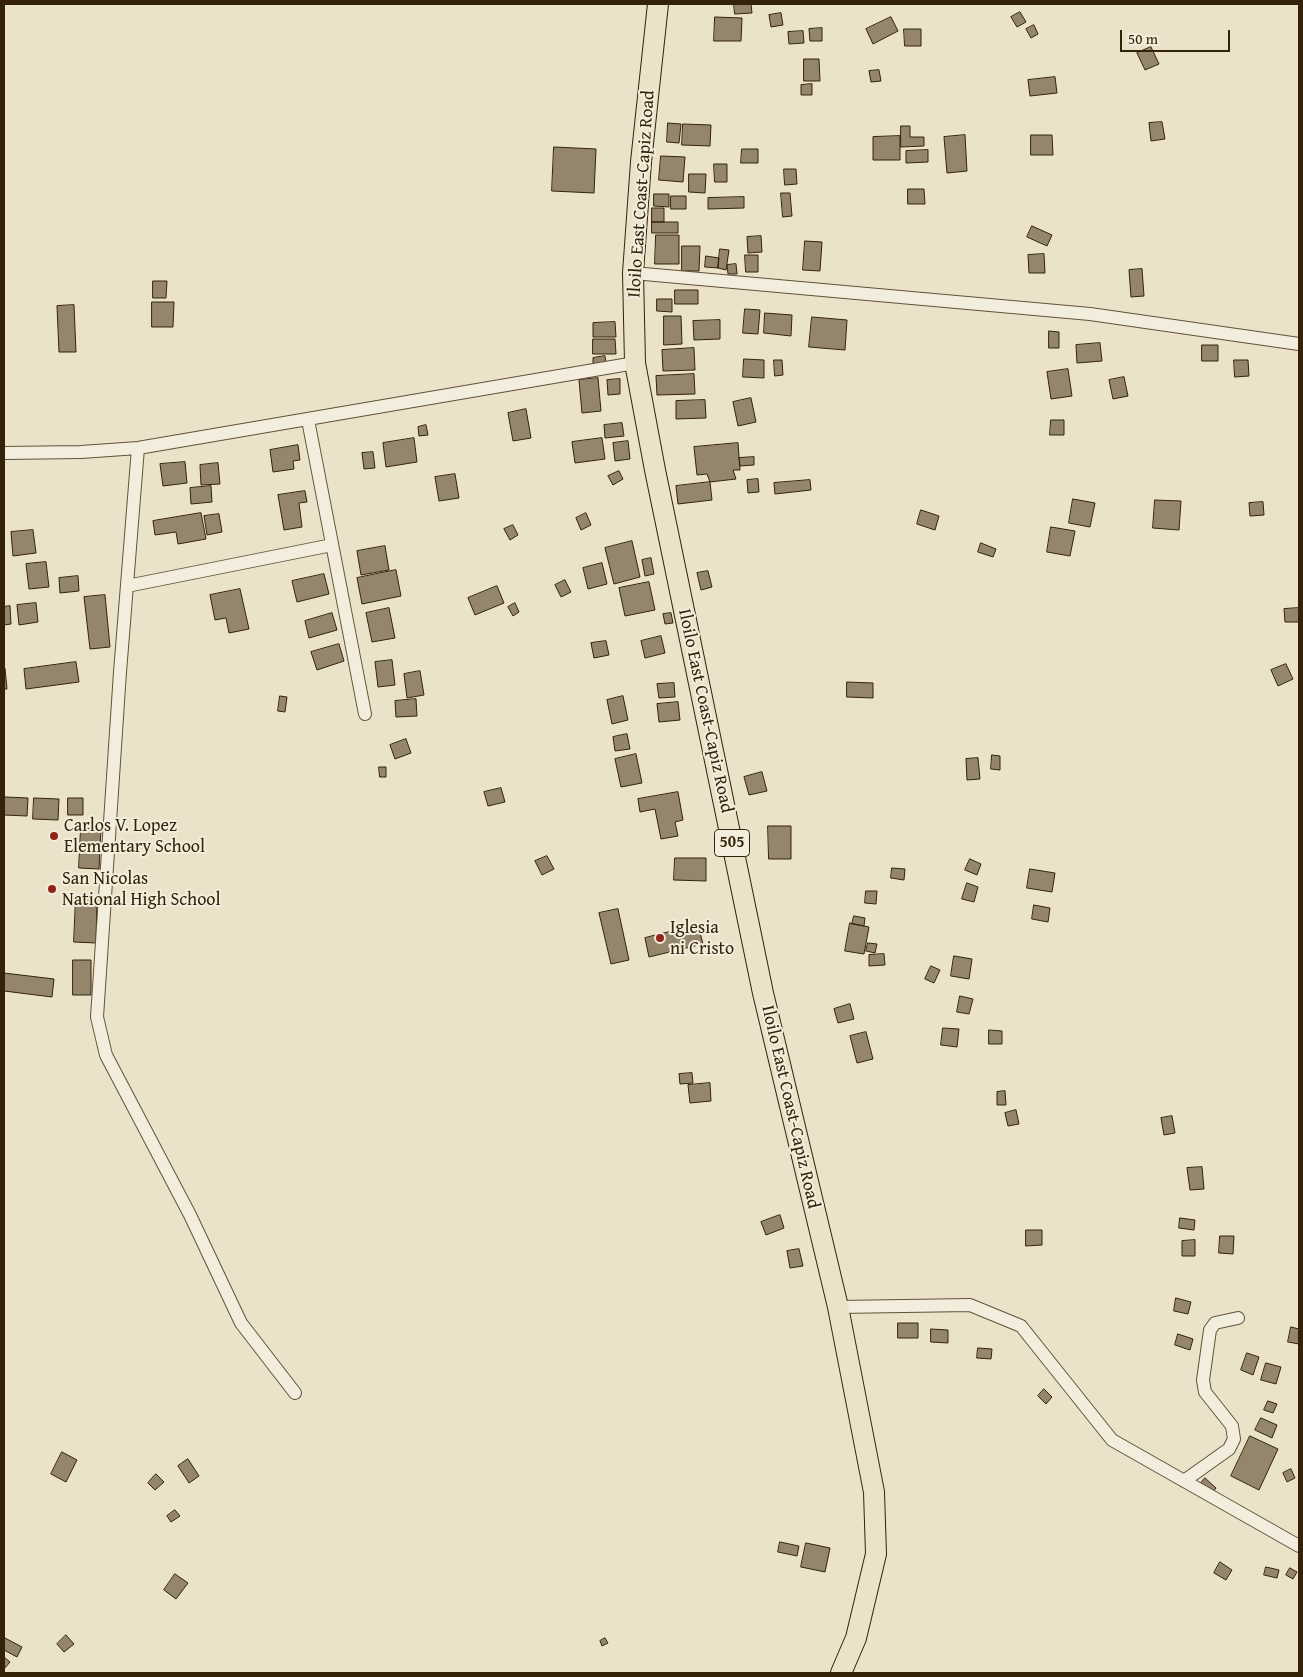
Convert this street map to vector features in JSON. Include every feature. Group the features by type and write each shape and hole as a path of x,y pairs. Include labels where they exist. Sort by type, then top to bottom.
{"main road":[{"name":"Iloilo East Coast-Capiz Road","path":"658,4 641,162 633,273 635,364 655,470 763,993 838,1307 874,1492 876,1554 856,1638 841,1673"}],"street":[{"path":"633,273 1090,314 1299,344"},
{"path":"4,453 81,452 138,448 635,364"},
{"path":"308,420 365,714"},
{"path":"138,448 97,1017 106,1054 190,1215 241,1323 295,1393"},
{"path":"127,586 332,545"},
{"path":"838,1307 970,1305 1021,1326 1112,1440 1299,1546"},
{"path":"1184,1481 1229,1449 1234,1439 1232,1426 1205,1392 1203,1380 1210,1330 1214,1323 1238,1318"}],"building":[{"path":"734,4 751,4 752,13 735,14"},
{"path":"1020,12 1026,22 1017,27 1011,17"},
{"path":"781,13 783,25 771,27 769,15"},
{"path":"715,17 742,18 741,41 714,41"},
{"path":"891,17 898,31 873,44 866,29"},
{"path":"1034,25 1038,34 1031,38 1026,29"},
{"path":"822,28 822,41 810,41 809,29"},
{"path":"904,29 921,29 921,46 905,46"},
{"path":"803,31 804,43 789,44 788,32"},
{"path":"1151,47 1159,64 1145,70 1137,53"},
{"path":"804,59 819,59 820,81 804,81"},
{"path":"879,70 881,81 871,82 869,71"},
{"path":"1055,77 1057,93 1030,96 1028,80"},
{"path":"812,84 812,95 801,95 801,85"},
{"path":"1162,122 1165,139 1151,141 1149,123"},
{"path":"668,123 681,124 679,143 667,142"},
{"path":"683,124 711,125 710,146 682,145"},
{"path":"901,126 910,126 910,137 924,137 924,146 901,147"},
{"path":"965,135 967,171 947,173 944,137"},
{"path":"1031,135 1052,135 1053,155 1031,155"},
{"path":"900,136 900,160 873,160 873,137"},
{"path":"554,147 596,149 594,193 552,191"},
{"path":"742,149 758,149 758,163 741,163"},
{"path":"928,150 928,162 906,163 906,151"},
{"path":"661,156 685,157 683,182 659,180"},
{"path":"714,164 727,164 727,182 715,182"},
{"path":"784,169 796,169 797,184 785,185"},
{"path":"689,174 706,174 705,193 689,192"},
{"path":"908,189 924,189 925,204 908,204"},
{"path":"781,193 790,193 792,216 783,217"},
{"path":"654,194 669,194 669,207 654,206"},
{"path":"671,196 686,196 686,209 671,209"},
{"path":"744,197 744,208 708,209 708,198"},
{"path":"652,208 664,208 664,222 652,222"},
{"path":"652,222 678,222 678,233 652,233"},
{"path":"1032,226 1052,235 1047,246 1027,237"},
{"path":"656,235 679,235 679,264 655,264"},
{"path":"761,236 762,252 748,253 747,237"},
{"path":"805,241 822,242 820,271 803,270"},
{"path":"682,246 700,246 699,271 682,271"},
{"path":"720,249 729,250 726,270 718,268"},
{"path":"1044,254 1045,273 1029,273 1028,255"},
{"path":"745,255 758,255 758,272 746,272"},
{"path":"706,256 719,258 718,268 705,267"},
{"path":"736,264 737,274 728,274 727,265"},
{"path":"1142,269 1144,296 1131,297 1129,270"},
{"path":"153,281 167,281 166,298 153,298"},
{"path":"675,290 698,290 698,304 675,304"},
{"path":"657,299 672,299 672,312 657,311"},
{"path":"152,302 174,302 173,327 152,327"},
{"path":"74,305 76,352 59,352 57,306"},
{"path":"745,309 760,310 758,334 743,333"},
{"path":"765,313 792,315 791,336 764,333"},
{"path":"664,316 681,316 682,344 664,345"},
{"path":"812,317 847,320 845,350 809,347"},
{"path":"720,320 720,339 694,340 693,321"},
{"path":"615,322 616,337 593,337 593,323"},
{"path":"1049,331 1059,332 1059,348 1049,348"},
{"path":"593,339 615,339 616,354 593,354"},
{"path":"1100,343 1102,361 1077,363 1076,345"},
{"path":"1202,345 1218,345 1218,361 1202,361"},
{"path":"694,348 695,370 663,371 662,350"},
{"path":"605,356 606,363 593,364 593,358"},
{"path":"744,359 764,360 764,378 743,377"},
{"path":"774,360 782,360 783,375 775,376"},
{"path":"1234,360 1248,360 1249,376 1235,377"},
{"path":"1068,369 1072,396 1051,399 1047,372"},
{"path":"694,374 695,394 657,395 656,376"},
{"path":"1124,377 1128,396 1113,399 1109,380"},
{"path":"598,378 601,411 582,413 579,380"},
{"path":"620,379 620,394 608,395 607,380"},
{"path":"751,398 756,422 738,426 733,402"},
{"path":"705,400 706,418 676,419 676,401"},
{"path":"526,409 531,438 513,441 508,413"},
{"path":"1051,420 1064,420 1064,435 1050,435"},
{"path":"622,423 624,436 605,438 604,425"},
{"path":"426,425 428,435 419,436 418,427"},
{"path":"414,438 417,462 386,467 383,443"},
{"path":"602,438 605,459 575,463 572,442"},
{"path":"628,441 630,459 615,461 613,443"},
{"path":"738,443 740,470 733,470 736,479 710,482 707,474 697,475 694,447"},
{"path":"298,445 300,460 293,461 294,469 273,472 270,450"},
{"path":"373,452 375,468 364,469 362,453"},
{"path":"754,457 754,465 740,466 739,458"},
{"path":"185,462 187,483 163,486 160,464"},
{"path":"218,463 220,484 201,485 200,465"},
{"path":"619,471 623,479 613,485 608,476"},
{"path":"455,474 459,498 439,501 435,477"},
{"path":"758,479 759,492 748,493 747,480"},
{"path":"810,480 811,490 775,494 774,483"},
{"path":"710,482 712,500 678,504 676,486"},
{"path":"211,486 212,502 191,504 190,488"},
{"path":"305,491 307,502 299,503 302,527 284,530 278,495"},
{"path":"1073,499 1095,503 1090,527 1069,523"},
{"path":"1155,500 1181,501 1179,530 1153,528"},
{"path":"1263,502 1264,515 1250,516 1249,503"},
{"path":"921,510 939,516 935,530 917,524"},
{"path":"201,513 206,539 178,544 176,532 155,535 153,521"},
{"path":"586,513 591,525 581,530 576,518"},
{"path":"219,514 222,532 207,535 204,516"},
{"path":"513,525 518,535 510,540 504,529"},
{"path":"1051,527 1075,531 1070,556 1047,552"},
{"path":"33,530 36,553 13,556 11,532"},
{"path":"632,541 640,577 614,584 605,548"},
{"path":"981,543 996,549 993,557 978,552"},
{"path":"385,546 389,570 361,575 357,551"},
{"path":"651,558 654,574 645,576 642,560"},
{"path":"46,562 49,587 29,589 26,564"},
{"path":"602,563 607,584 588,589 583,568"},
{"path":"396,570 401,596 362,604 357,578"},
{"path":"708,571 712,587 701,590 697,573"},
{"path":"324,574 329,594 297,602 292,581"},
{"path":"78,576 79,591 60,593 59,578"},
{"path":"565,580 571,592 561,597 555,585"},
{"path":"649,582 655,610 625,616 619,588"},
{"path":"497,586 504,603 475,615 468,598"},
{"path":"240,589 249,629 229,633 226,618 215,620 210,595"},
{"path":"105,595 110,647 90,649 84,597"},
{"path":"36,603 38,622 19,625 17,605"},
{"path":"515,603 519,612 513,616 508,607"},
{"path":"10,606 11,624 4,625 4,607"},
{"path":"389,608 395,638 372,642 366,613"},
{"path":"1299,608 1299,622 1285,622 1284,609"},
{"path":"332,613 337,630 309,638 305,621"},
{"path":"671,613 673,623 665,624 663,614"},
{"path":"661,636 665,653 645,658 641,641"},
{"path":"606,641 609,655 594,658 591,643"},
{"path":"339,644 344,661 317,670 311,652"},
{"path":"392,660 395,685 378,687 375,662"},
{"path":"76,662 79,682 26,689 24,669"},
{"path":"1286,664 1293,679 1278,686 1271,670"},
{"path":"5,668 7,689 4,689"},
{"path":"420,671 424,695 407,698 404,674"},
{"path":"847,682 873,683 873,698 847,697"},
{"path":"674,683 675,697 659,698 657,684"},
{"path":"280,696 287,697 285,712 278,711"},
{"path":"623,696 628,720 612,724 607,700"},
{"path":"416,699 417,716 396,717 395,701"},
{"path":"678,702 680,720 659,722 657,704"},
{"path":"627,734 630,749 615,751 613,737"},
{"path":"406,739 411,753 395,759 390,745"},
{"path":"636,754 642,783 621,787 615,759"},
{"path":"992,755 1000,756 1000,770 991,769"},
{"path":"978,758 980,779 967,780 966,759"},
{"path":"379,767 386,767 386,777 380,777"},
{"path":"762,772 767,791 749,795 744,777"},
{"path":"501,788 505,802 488,806 484,792"},
{"path":"678,792 683,820 675,822 678,836 661,839 655,809 640,812 638,799"},
{"path":"5,797 28,798 27,816 4,815"},
{"path":"34,798 59,799 58,820 33,819"},
{"path":"68,798 83,798 83,815 68,815"},
{"path":"768,826 791,826 791,859 769,859"},
{"path":"81,828 101,829 99,869 79,868"},
{"path":"547,856 554,869 542,875 535,861"},
{"path":"675,858 706,858 706,881 674,880"},
{"path":"970,859 981,864 977,875 965,870"},
{"path":"892,868 905,869 904,880 891,878"},
{"path":"1030,869 1055,873 1052,892 1027,888"},
{"path":"967,883 978,887 974,902 962,899"},
{"path":"866,891 877,891 876,904 865,903"},
{"path":"76,897 97,898 96,943 74,942"},
{"path":"1034,905 1050,908 1048,922 1032,919"},
{"path":"618,909 629,960 611,964 599,913"},
{"path":"854,916 865,918 864,926 852,924"},
{"path":"850,923 869,927 864,954 845,951"},
{"name":"Iglesia ni Cristo","path":"698,925 703,944 649,957 645,938"},
{"path":"868,943 877,944 875,953 866,951"},
{"path":"884,954 885,965 869,966 869,955"},
{"path":"954,956 972,959 969,979 951,976"},
{"path":"73,960 91,960 91,995 73,995"},
{"path":"931,966 940,970 934,983 925,979"},
{"path":"4,973 54,979 52,997 4,991"},
{"path":"960,996 973,999 969,1014 957,1012"},
{"path":"850,1004 854,1019 838,1023 834,1009"},
{"path":"943,1028 959,1029 957,1047 941,1045"},
{"path":"989,1030 1002,1031 1002,1044 989,1044"},
{"path":"866,1032 873,1059 857,1063 850,1036"},
{"path":"692,1073 693,1083 680,1084 679,1074"},
{"path":"710,1083 711,1101 690,1103 688,1085"},
{"path":"1005,1091 1006,1105 997,1105 997,1092"},
{"path":"1016,1110 1019,1124 1008,1126 1005,1113"},
{"path":"1172,1116 1175,1133 1164,1135 1161,1118"},
{"path":"1202,1167 1204,1189 1190,1190 1187,1168"},
{"path":"780,1215 784,1228 766,1235 761,1222"},
{"path":"1180,1218 1195,1220 1194,1230 1179,1228"},
{"path":"1026,1230 1042,1230 1042,1245 1026,1246"},
{"path":"1220,1236 1234,1236 1233,1254 1219,1253"},
{"path":"1195,1240 1195,1256 1182,1256 1182,1241"},
{"path":"799,1249 803,1266 790,1268 787,1251"},
{"path":"1176,1298 1191,1302 1188,1314 1174,1311"},
{"path":"898,1323 918,1323 918,1338 898,1338"},
{"path":"1291,1327 1299,1329 1299,1344 1288,1342"},
{"path":"931,1329 948,1330 948,1343 931,1342"},
{"path":"1178,1334 1193,1339 1190,1350 1175,1345"},
{"path":"978,1348 992,1349 991,1359 977,1358"},
{"path":"1247,1353 1259,1357 1253,1375 1241,1370"},
{"path":"1266,1363 1281,1367 1276,1384 1261,1380"},
{"path":"1044,1389 1052,1397 1046,1404 1038,1396"},
{"path":"1268,1401 1277,1404 1273,1413 1264,1410"},
{"path":"1261,1418 1277,1425 1272,1438 1255,1430"},
{"path":"1250,1436 1278,1449 1259,1490 1231,1476"},
{"path":"62,1452 77,1460 66,1482 51,1474"},
{"path":"188,1459 199,1476 189,1483 178,1466"},
{"path":"1291,1469 1295,1478 1287,1482 1283,1473"},
{"path":"156,1474 164,1482 155,1490 148,1483"},
{"path":"1205,1478 1216,1488 1212,1493 1201,1483"},
{"path":"175,1510 180,1516 171,1522 167,1516"},
{"path":"780,1542 799,1546 797,1556 778,1552"},
{"path":"806,1543 830,1548 825,1572 801,1567"},
{"path":"1220,1562 1232,1570 1226,1580 1214,1573"},
{"path":"1266,1567 1279,1570 1277,1578 1264,1575"},
{"path":"1290,1568 1297,1572 1293,1579 1286,1575"},
{"path":"175,1574 188,1583 176,1599 164,1590"},
{"path":"66,1635 74,1644 64,1652 57,1644"},
{"path":"5,1638 22,1647 17,1657 4,1650"},
{"path":"605,1638 608,1643 602,1646 600,1641"},
{"path":"4,1657 10,1662 4,1669"}],"place":[{"name":"Carlos V. Lopez Elementary School","path":"54,836"},
{"name":"San Nicolas National High School","path":"52,889"},
{"name":"Iglesia ni Cristo","path":"660,938"}]}
